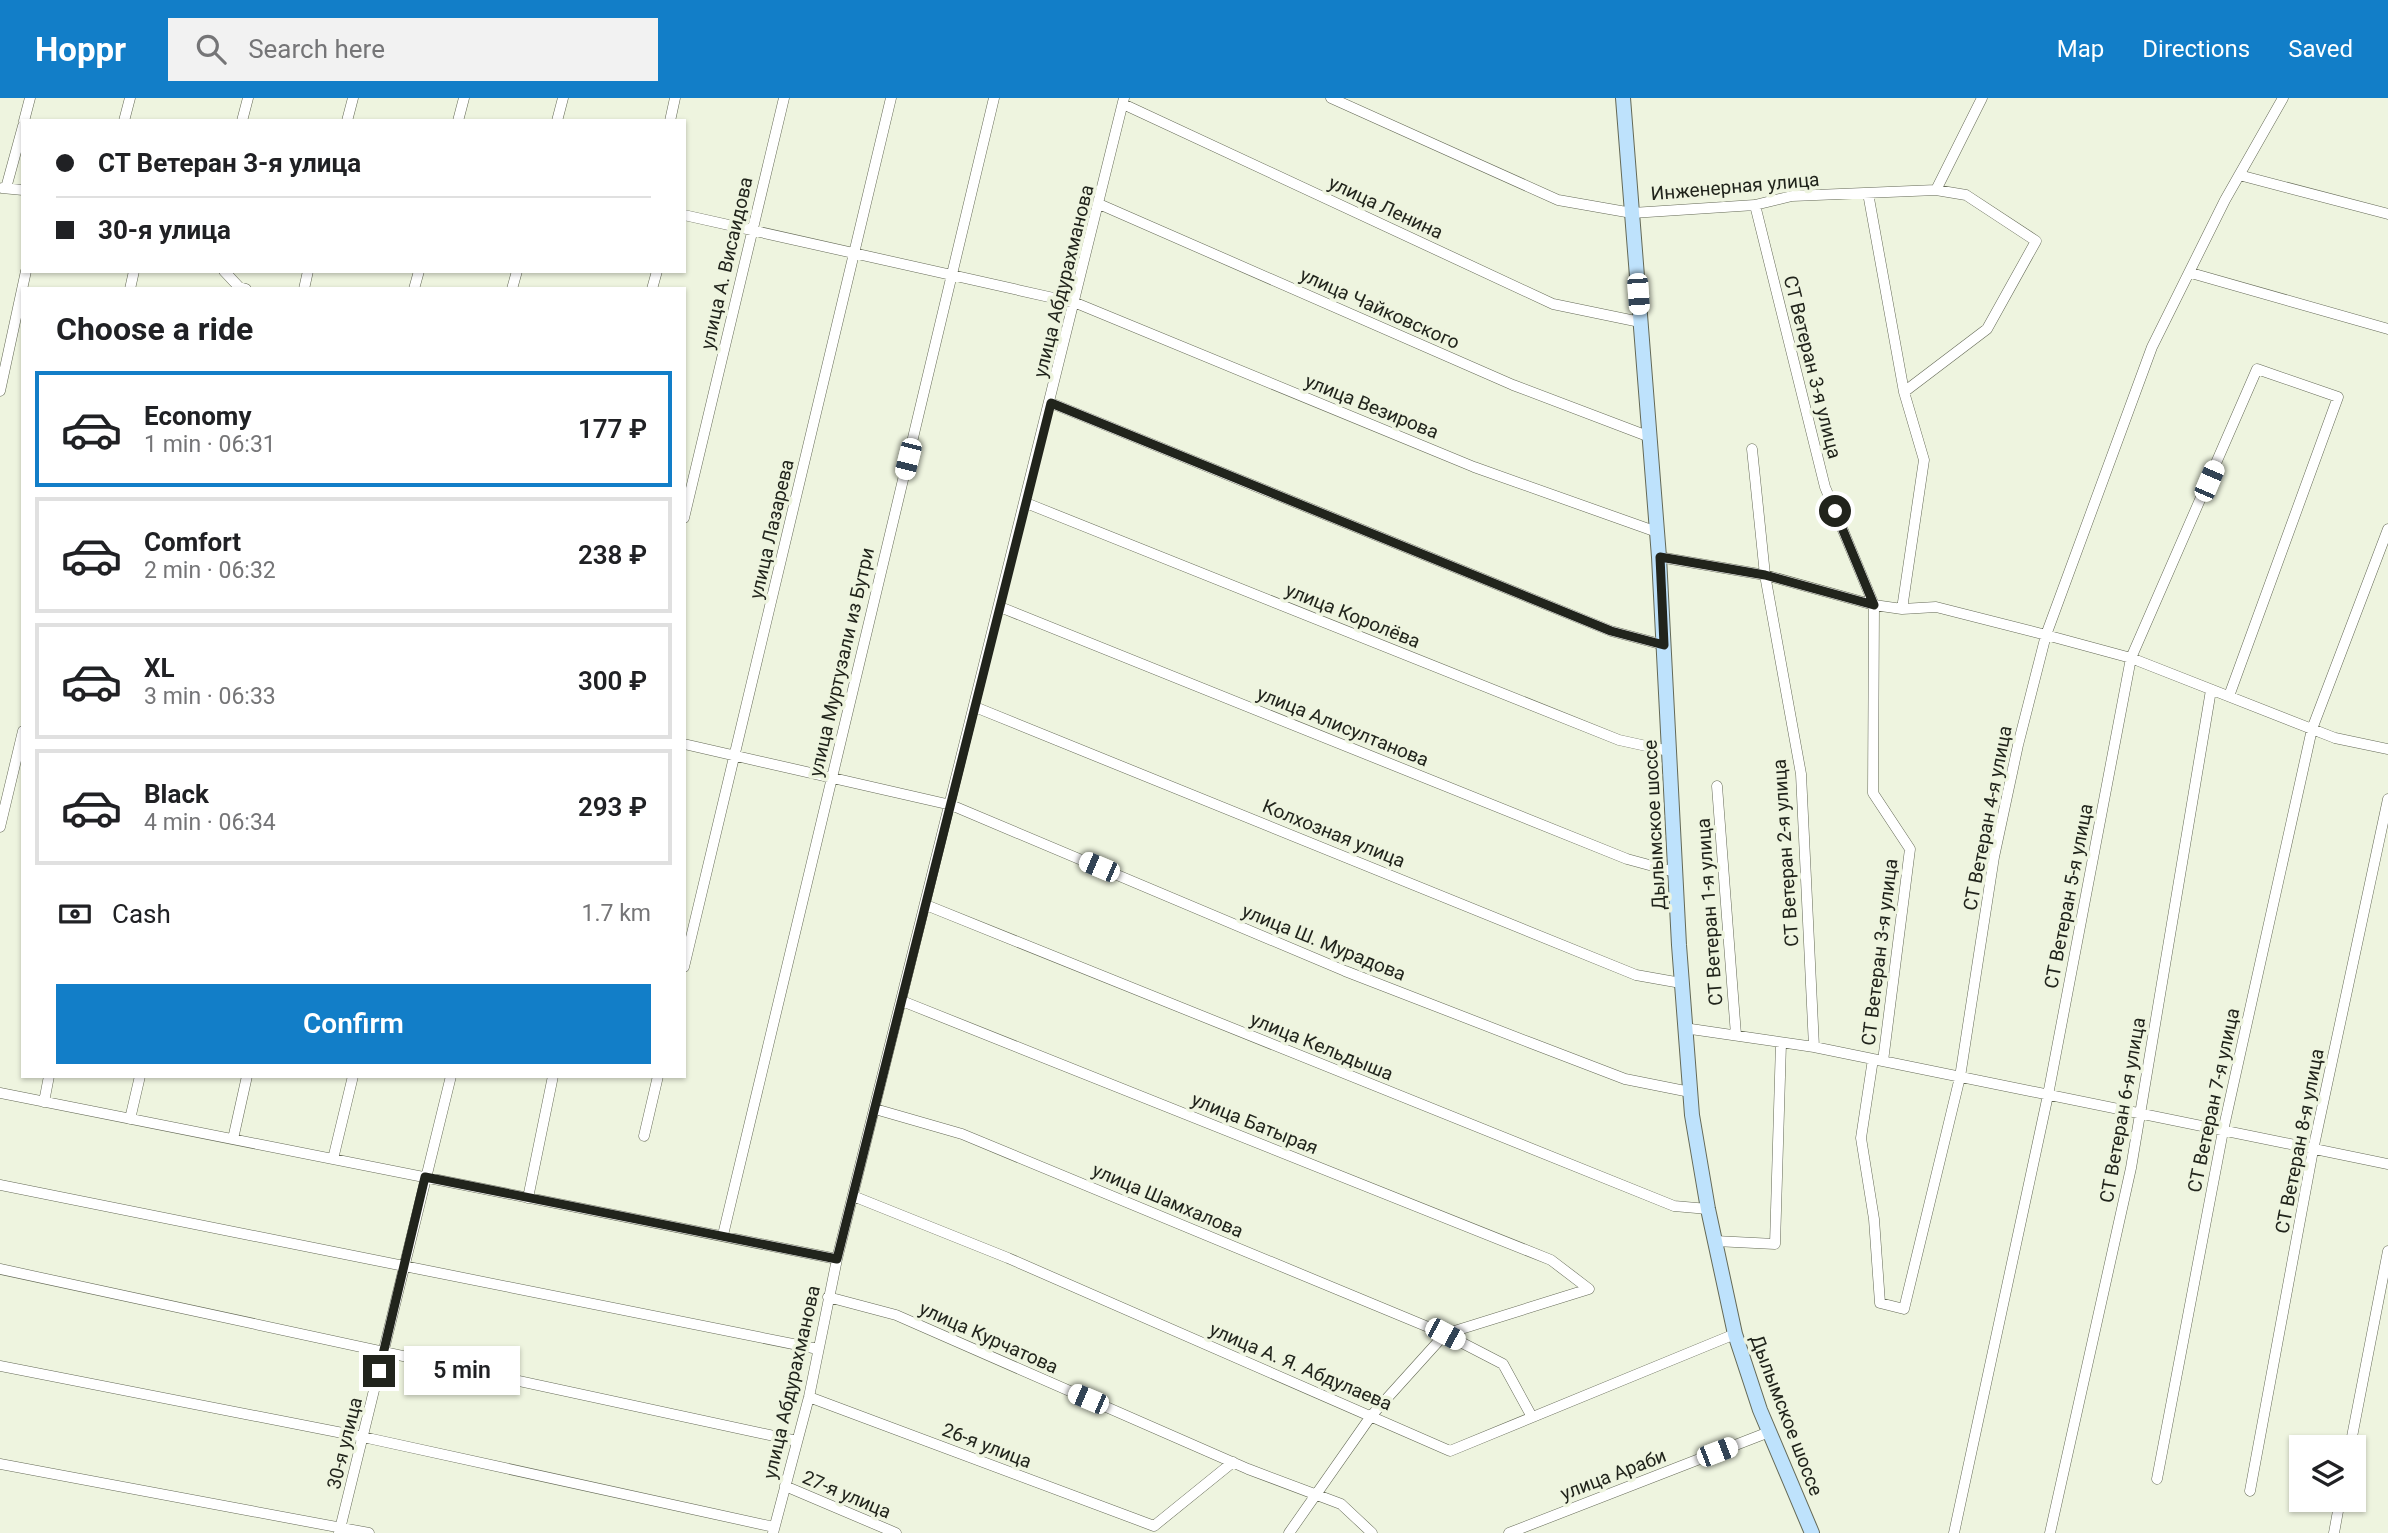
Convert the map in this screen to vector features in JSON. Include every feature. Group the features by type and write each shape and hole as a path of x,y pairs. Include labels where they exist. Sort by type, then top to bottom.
{"main road":[{"name":"Дылымское шоссе","path":"1623,98 1660,557 1681,983 1690,1091 1708,1209 1735,1334 1808,1532"}],"street":[{"path":"25,119 30,98"},
{"path":"125,119 130,98"},
{"path":"243,119 248,98"},
{"path":"348,119 353,98"},
{"path":"459,119 464,98"},
{"path":"558,119 564,98"},
{"path":"670,119 675,98"},
{"name":"улица А. Висаидова","path":"686,510 783,98"},
{"name":"улица Лазарева","path":"686,959 891,98"},
{"name":"улица Муртузали из Бутри","path":"723,1235 994,98"},
{"name":"Инженерная улица","path":"1331,98 1558,200 1632,213 1755,205 1792,196 1936,190"},
{"path":"1904,392 1987,329 2036,241 1966,195 1936,190 1982,98"},
{"name":"СТ Ветеран 4-я улица","path":"1904,1309 1960,1077 1994,857 2018,745 2046,635 2152,347 2239,175 2283,98"},
{"name":"улица Абдурахманова","path":"774,1530 808,1397 837,1259 1124,101"},
{"name":"улица Ленина","path":"1124,101 1553,304 1640,322"},
{"path":"21,132 3,188 21,190"},
{"path":"2239,175 2388,214"},
{"path":"1868,193 1904,392 1924,460 1902,609"},
{"name":"улица Чайковского","path":"1099,204 1513,385 1650,437"},
{"name":"СТ Ветеран 3-я улица","path":"1755,205 1825,487 1874,605 1873,793 1910,849 1878,1060 1861,1138 1874,1219 1880,1303 1904,1309"},
{"name":"улица Везирова","path":"686,215 952,273 1076,303 1474,467 1657,532"},
{"path":"226,273 240,287"},
{"path":"2191,273 2388,329"},
{"path":"0,391 21,294"},
{"name":"СТ Ветеран 5-я улица","path":"1954,1533 2048,1095 2131,658 2257,369 2339,397 2229,696"},
{"path":"1051,403 1611,631 1664,645"},
{"name":"СТ Ветеран 2-я улица","path":"1752,449 1765,575 1801,774 1814,1047"},
{"name":"улица Королёва","path":"1026,503 1619,740 1669,751"},
{"name":"СТ Ветеран 7-я улица","path":"2157,1479 2223,1130 2312,729 2388,530"},
{"path":"1660,557 1765,575 1874,605 1902,609 1936,607 2046,635 2131,658 2335,738 2388,749"},
{"name":"улица Алисултанова","path":"1000,607 1615,854 1675,872"},
{"name":"СТ Ветеран 6-я улица","path":"2050,1533 2140,1114 2211,690"},
{"name":"Колхозная улица","path":"975,707 1636,975 1681,983"},
{"path":"0,827 21,739"},
{"name":"улица Ш. Мурадова","path":"686,744 951,805 1332,965 1531,1043 1625,1079 1690,1091"},
{"name":"СТ Ветеран 1-я улица","path":"1717,786 1736,1035"},
{"name":"СТ Ветеран 8-я улица","path":"2250,1492 2313,1150 2388,799"},
{"name":"улица Кельдыша","path":"926,905 1674,1206 1708,1209"},
{"name":"улица Батырая","path":"902,1001 1551,1260 1589,1289 1445,1334"},
{"path":"1684,1028 1814,1047 2388,1164"},
{"path":"1715,1241 1775,1244 1781,1043"},
{"path":"44,1102 49,1078"},
{"path":"130,1119 140,1078"},
{"path":"233,1139 247,1078"},
{"path":"333,1159 353,1078"},
{"name":"30-я улица","path":"340,1530 450,1078"},
{"path":"528,1198 553,1078"},
{"path":"644,1136 658,1078"},
{"path":"0,1093 837,1259"},
{"name":"улица Шамхалова","path":"875,1109 962,1134 1445,1334 1503,1364 1532,1417"},
{"path":"0,1185 818,1349"},
{"name":"улица А. Я. Абдулаева","path":"853,1196 1008,1258 1450,1451 1735,1334"},
{"path":"2352,1435 2388,1251"},
{"path":"0,1269 797,1441"},
{"name":"улица Курчатова","path":"828,1297 896,1315 1248,1469 1315,1495"},
{"path":"1289,1533 1371,1416 1445,1334"},
{"path":"0,1366 363,1437 774,1530"},
{"name":"26-я улица","path":"808,1397 1154,1526 1233,1462"},
{"name":"улица Араби","path":"1509,1533 1769,1432"},
{"path":"0,1464 340,1530 369,1533"},
{"name":"27-я улица","path":"785,1486 896,1533"},
{"path":"1315,1495 1340,1504 1372,1533"},
{"path":"2334,1533 2338,1512"}],"route":[{"path":"379,1371 425,1177 837,1259 1051,403 1611,631 1664,645 1660,557 1765,575 1874,605 1835,511"}]}
